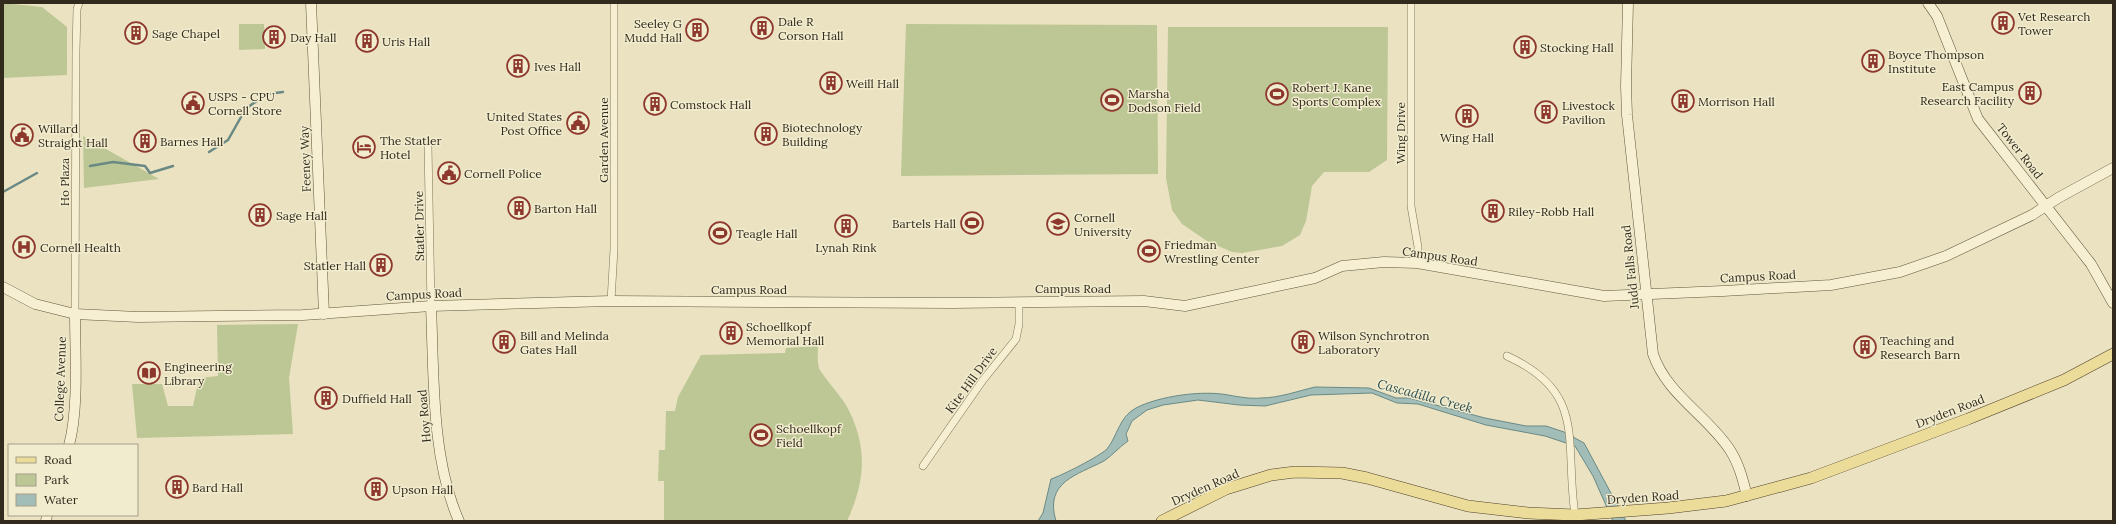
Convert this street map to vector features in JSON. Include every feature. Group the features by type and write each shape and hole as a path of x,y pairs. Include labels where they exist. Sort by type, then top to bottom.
{"main road":[{"name":"Dryden Road","path":"1162,521 1226,489 1271,475 1295,472 1342,473 1442,500 1490,510 1576,518 1593,513 1692,506 1747,496 1811,478 1968,419 2064,380 2113,354"}],"street":[{"name":"Ho Plaza","path":"75,314 76,51 77,9 79,3"},
{"name":"Feeney Way","path":"312,3 324,314"},
{"name":"Garden Avenue","path":"611,302 614,249 614,3"},
{"name":"Wing Drive","path":"1411,3 1412,206 1417,240 1417,263"},
{"name":"Judd Falls Road","path":"1628,3 1626,101 1651,341 1657,366 1670,385 1721,438 1730,450 1737,462 1747,496"},
{"name":"Tower Road","path":"1928,3 1937,16 1978,119 2091,264 2113,303"},
{"name":"Statler Drive","path":"428,146 431,306"},
{"name":"Campus Road","path":"3,287 29,302 75,314 115,316 242,317 324,314 431,306 611,302 1148,301 1185,306 1315,278 1347,265 1384,262 1417,263 1604,296 1824,285 1900,272 1946,256 2032,215 2113,168"},
{"name":"Kite Hill Drive","path":"923,466 983,380 1016,339 1019,324 1019,302"},
{"name":"Hoy Road","path":"431,306 434,375 441,456 447,489 459,521"},
{"name":"College Avenue","path":"69,444 72,428 75,378 75,314"},
{"path":"1507,356 1537,374 1553,388 1564,405 1568,428 1572,493 1576,518"}],"green space":[{"path":"3,3 42,7 67,27 67,75 3,78"},
{"path":"239,24 264,24 265,49 239,50"},
{"path":"906,24 1157,25 1158,174 901,176"},
{"name":"Robert J. Kane Sports Complex","path":"1168,27 1388,27 1387,160 1369,172 1324,172 1312,186 1306,221 1300,235 1282,246 1242,253 1232,252 1207,241 1182,224 1172,210 1166,178"},
{"path":"83,136 159,179 84,188"},
{"path":"298,324 289,378 293,434 137,438 132,384 162,384 168,406 193,406 199,378 218,376 217,325"},
{"name":"Schoellkopf Field","path":"818,346 819,368 846,405 858,434 861,448 861,477 858,491 847,521 664,521 664,481 658,481 659,450 665,450 666,411 675,411 678,397 701,355 785,353 786,348"}],"water":[{"path":"1315,387 1369,388 1396,398 1409,398 1485,418 1526,426 1546,426 1564,432 1584,443 1626,521 1613,521 1593,476 1575,446 1545,436 1486,425 1418,404 1397,403 1372,393 1311,395 1265,406 1239,405 1198,400 1163,405 1147,410 1132,421 1126,434 1128,441 1104,461 1074,476 1065,482 1059,489 1055,497 1054,508 1056,521 1038,521 1043,513 1051,479 1080,466 1107,449 1122,421 1136,408 1157,400 1181,395 1206,393 1249,398 1268,398 1282,396"}],"waterway":[{"path":"248,107 267,94 283,92"},
{"path":"209,152 228,140 241,117"},
{"path":"90,166 113,162 145,166 150,173 173,166"},
{"path":"3,192 37,173"}],"place":[{"name":"Vet Research Tower","path":"2003,23"},
{"name":"Dale R Corson Hall","path":"762,28"},
{"name":"Seeley G Mudd Hall","path":"697,30"},
{"name":"Sage Chapel","path":"136,33"},
{"name":"Day Hall","path":"274,37"},
{"name":"Uris Hall","path":"367,41"},
{"name":"Stocking Hall","path":"1525,47"},
{"name":"Boyce Thompson Institute","path":"1873,61"},
{"name":"Ives Hall","path":"518,66"},
{"name":"Weill Hall","path":"831,83"},
{"name":"East Campus Research Facility","path":"2030,93"},
{"name":"Robert J. Kane Sports Complex","path":"1277,94"},
{"name":"Marsha Dodson Field","path":"1112,100"},
{"name":"Morrison Hall","path":"1683,101"},
{"name":"USPS - CPU Cornell Store","path":"193,103"},
{"name":"Comstock Hall","path":"655,104"},
{"name":"Livestock Pavilion","path":"1546,112"},
{"name":"Wing Hall","path":"1467,116"},
{"name":"United States Post Office","path":"578,123"},
{"name":"Biotechnology Building","path":"766,134"},
{"name":"Willard Straight Hall","path":"22,135"},
{"name":"Barnes Hall","path":"145,141"},
{"name":"The Statler Hotel","path":"364,147"},
{"name":"Cornell Police","path":"449,173"},
{"name":"Barton Hall","path":"519,208"},
{"name":"Riley-Robb Hall","path":"1493,211"},
{"name":"Sage Hall","path":"260,215"},
{"name":"Bartels Hall","path":"972,223"},
{"name":"Cornell University","path":"1058,224"},
{"name":"Lynah Rink","path":"846,226"},
{"name":"Teagle Hall","path":"720,233"},
{"name":"Cornell Health","path":"24,247"},
{"name":"Friedman Wrestling Center","path":"1149,251"},
{"name":"Statler Hall","path":"381,265"},
{"name":"Schoellkopf Memorial Hall","path":"731,333"},
{"name":"Bill and Melinda Gates Hall","path":"504,342"},
{"name":"Wilson Synchrotron Laboratory","path":"1303,342"},
{"name":"Teaching and Research Barn","path":"1865,347"},
{"name":"Engineering Library","path":"149,373"},
{"name":"Duffield Hall","path":"326,398"},
{"name":"Schoellkopf Field","path":"761,435"},
{"name":"Bard Hall","path":"177,487"},
{"name":"Upson Hall","path":"376,489"}],"water label":[{"name":"Cascadilla Creek","path":"1425,396"}]}
